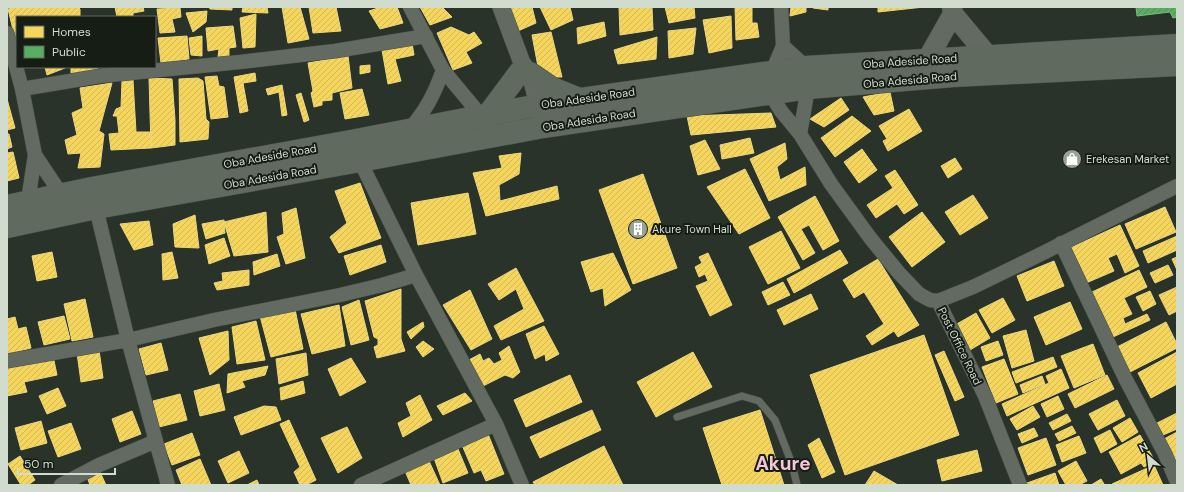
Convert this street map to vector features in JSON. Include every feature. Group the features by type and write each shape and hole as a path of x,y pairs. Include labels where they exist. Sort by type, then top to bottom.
{"main road":[{"path":"927,60 955,9 988,56"},
{"name":"Oba Adeside Road","path":"807,78 927,60 1177,45"},
{"name":"Oba Adesida Road","path":"7,227 96,208 360,162 771,83 807,78 953,76 1177,65"},
{"path":"484,116 523,70 552,88 579,100"},
{"name":"Oba Adeside Road","path":"7,206 61,194 533,106 579,100 771,83"}],"street":[{"path":"410,7 443,70 484,116"},
{"path":"501,7 523,70 533,106 537,129"},
{"path":"771,83 783,46 781,7"},
{"path":"7,33 16,67"},
{"path":"22,89 100,76 335,51 426,36"},
{"path":"783,46 807,78 800,134"},
{"path":"16,68 35,155 28,201"},
{"path":"409,130 426,109 434,95 443,70"},
{"name":"Post Office Road","path":"771,83 781,111 800,134 831,184 871,239 899,273 919,294 930,300 938,301 985,396 1020,485"},
{"path":"35,155 61,194"},
{"path":"360,162 416,275 496,424 522,485"},
{"path":"938,301 973,286 1177,186"},
{"path":"96,208 128,340 168,485"},
{"path":"1061,243 1125,378 1165,454 1177,482"},
{"path":"7,361 128,340 214,320 340,295 416,275"},
{"path":"361,485 387,480 496,424"},
{"path":"61,485 100,465 156,441"}],"lane":[{"path":"677,418 742,396 759,401 775,420 792,464 797,485"}],"building: Homes":[{"path":"18,7 78,7 80,9 80,16 16,16 16,42 8,9"},
{"path":"115,7 143,7 144,11 133,13 133,16 117,16"},
{"path":"209,7 232,7 232,10 210,9"},
{"path":"243,7 267,7 268,13 242,12"},
{"path":"282,7 300,7 309,39 288,43"},
{"path":"309,7 336,7 341,31 313,33"},
{"path":"381,7 397,7 403,23 380,29 369,11"},
{"path":"420,7 442,7 452,17 430,25"},
{"path":"532,7 536,23 518,31 509,8"},
{"path":"540,7 570,7 573,20 551,30"},
{"path":"619,7 652,7 653,30 620,35"},
{"path":"665,7 694,7 695,18 669,23"},
{"path":"735,7 752,7 752,23 757,23 759,37 736,40"},
{"path":"791,7 806,7 806,12 790,16"},
{"path":"828,7 828,10 813,8"},
{"path":"878,7 924,7 878,12"},
{"path":"180,8 181,17 172,19 175,32 160,33 157,9"},
{"path":"207,11 206,22 193,32 186,13"},
{"path":"256,14 255,47 243,48 240,18"},
{"path":"731,16 732,48 709,53 703,20"},
{"path":"604,22 606,36 578,44 577,28"},
{"path":"233,26 236,47 229,48 229,56 218,57 219,49 208,51 206,28"},
{"path":"451,27 469,35 474,32 482,43 466,52 472,63 453,70 437,33"},
{"path":"696,28 693,54 669,58 668,31"},
{"path":"551,32 562,77 540,77 532,35"},
{"path":"187,36 189,59 161,63 158,38"},
{"path":"202,36 202,56 191,55 189,38"},
{"path":"657,37 656,59 618,64 614,50"},
{"path":"412,43 414,55 395,59 401,81 388,84 382,50"},
{"path":"348,56 352,88 332,93 332,100 322,101 322,105 314,107 308,63"},
{"path":"370,65 370,72 360,74 360,66"},
{"path":"45,68 65,68 47,75"},
{"path":"71,68 97,68 98,70 71,73"},
{"path":"255,73 256,81 243,83 248,111 240,113 234,77"},
{"path":"217,76 219,86 224,87 228,117 211,119 205,77"},
{"path":"149,78 172,79 175,145 151,148"},
{"path":"198,78 203,81 206,119 209,122 208,139 180,142 179,79"},
{"path":"133,80 136,132 151,132 151,148 111,150 109,134 119,133 117,116 113,116 116,109 121,107 122,81"},
{"path":"112,83 99,131 104,134 100,167 78,168 81,153 68,154 65,140 77,135 72,113 83,108 80,88"},
{"path":"282,85 287,115 282,116 279,92 268,95 266,89"},
{"path":"362,89 369,115 345,119 340,93"},
{"path":"890,92 894,111 874,115 863,97"},
{"path":"301,93 309,120 304,122 296,95"},
{"path":"841,98 849,110 824,127 810,119"},
{"path":"7,99 15,128 7,130"},
{"path":"909,109 922,131 888,151 883,141 887,139 879,126"},
{"path":"771,113 776,127 691,135 687,116"},
{"path":"852,116 871,131 835,157 821,138"},
{"path":"7,134 9,134 12,147 7,149"},
{"path":"750,138 754,153 722,159 720,145"},
{"path":"705,140 720,169 698,175 690,146"},
{"path":"785,143 787,159 777,167 780,180 805,167 806,185 769,201 750,159"},
{"path":"862,149 877,170 859,183 844,162"},
{"path":"13,152 19,178 7,181 7,153"},
{"path":"521,153 519,174 499,185 500,201 557,186 559,199 486,216 473,173 502,168 499,156"},
{"path":"955,158 962,169 948,178 941,166"},
{"path":"745,169 770,218 739,234 707,187"},
{"path":"895,170 918,205 904,214 897,204 876,218 867,205 893,188 885,176"},
{"name":"Akure Town Hall","path":"643,174 677,268 633,284 599,190"},
{"path":"360,183 381,238 339,253 330,237 347,223 335,191"},
{"path":"468,193 476,234 418,245 411,203"},
{"path":"973,195 988,218 960,235 945,212"},
{"path":"815,196 839,241 823,250 809,225 801,229 815,253 803,260 778,217"},
{"path":"1165,207 1176,232 1136,249 1125,224"},
{"path":"296,208 305,258 286,264 277,237 284,234 282,213"},
{"path":"266,212 268,252 234,256 224,222"},
{"path":"922,212 945,242 912,267 889,237"},
{"path":"195,215 199,248 175,247 173,224"},
{"path":"224,220 225,233 206,239 202,224"},
{"path":"149,221 153,245 134,250 120,224"},
{"path":"1120,225 1139,266 1125,273 1117,254 1108,258 1114,271 1086,283 1070,248"},
{"path":"781,231 800,268 768,284 749,247"},
{"path":"1177,236 1177,250 1148,263 1143,251"},
{"path":"224,238 230,256 209,264 205,245"},
{"path":"381,245 386,262 350,275 344,256"},
{"path":"840,250 848,263 794,293 787,279"},
{"path":"52,252 57,277 37,281 32,256"},
{"path":"172,252 178,278 163,280 162,254"},
{"path":"613,253 631,290 605,306 603,288 591,292 581,262"},
{"path":"708,253 732,305 710,316 696,286 708,281 705,274 699,277 695,267 702,263 699,257"},
{"path":"277,254 280,266 254,275 253,262"},
{"path":"1177,257 1177,270 1172,259"},
{"path":"878,259 919,325 898,337 894,331 872,345 866,336 884,324 864,292 854,298 843,280"},
{"path":"1054,261 1064,286 1027,301 1017,276"},
{"path":"1168,265 1173,275 1155,283 1150,273"},
{"path":"516,268 544,321 501,340 494,326 524,309 516,289 499,300 488,284"},
{"path":"249,270 249,285 217,290 214,283 223,281 222,273"},
{"path":"1139,270 1147,287 1124,298 1132,314 1123,318 1125,324 1147,314 1150,320 1113,337 1092,292"},
{"path":"783,282 790,295 768,305 762,292"},
{"path":"1177,287 1177,311 1169,315 1159,295"},
{"path":"401,289 401,339 405,351 377,358 374,347 378,345 378,339 374,337 365,301"},
{"path":"470,290 492,339 471,350 443,305"},
{"path":"1150,291 1156,304 1143,311 1136,297"},
{"path":"811,294 818,309 784,325 777,310"},
{"path":"1003,298 1015,320 992,333 979,310"},
{"path":"85,299 93,337 72,341 64,304"},
{"path":"359,300 369,340 351,345 342,307"},
{"path":"1070,302 1082,329 1046,345 1034,317"},
{"path":"339,305 345,346 312,354 301,314"},
{"path":"295,309 303,349 271,357 260,316"},
{"path":"976,313 990,338 970,350 955,325"},
{"path":"64,316 70,339 44,345 38,322"},
{"path":"15,317 18,329 26,327 31,348 7,354 7,319"},
{"path":"256,321 265,360 237,364 232,327"},
{"path":"423,322 424,327 411,339 407,332"},
{"path":"1166,322 1177,344 1177,348 1130,372 1117,347"},
{"path":"544,326 559,354 546,361 545,354 535,359 526,334"},
{"path":"1026,330 1034,361 1012,368 1003,336"},
{"path":"228,331 229,360 210,375 199,338"},
{"path":"924,335 959,435 845,475 810,375"},
{"path":"423,341 434,349 423,357 416,347"},
{"path":"998,341 1003,355 986,361 981,347"},
{"path":"161,343 168,370 146,375 139,349"},
{"path":"1093,344 1105,375 1074,388 1061,356"},
{"path":"509,346 520,372 513,378 505,375 479,388 467,361 480,354 483,361 489,358 494,364 502,360 499,353"},
{"path":"99,350 103,378 81,382 77,353"},
{"path":"944,351 964,397 955,401 935,355"},
{"path":"693,352 712,387 656,417 637,382"},
{"path":"1177,352 1177,384 1151,398 1138,373"},
{"path":"306,353 308,375 279,384 276,359"},
{"path":"53,356 57,375 24,382 27,392 7,396 7,365"},
{"path":"1053,357 1057,367 1016,383 1012,372"},
{"path":"351,358 366,382 340,396 328,369"},
{"path":"1004,359 1018,394 996,403 982,367"},
{"path":"268,366 265,375 242,381 245,387 227,393 228,374"},
{"path":"1061,369 1069,388 1007,416 1002,404 1049,383 1046,376"},
{"path":"570,375 582,402 526,427 514,400"},
{"path":"1107,375 1114,389 1075,408 1068,394"},
{"path":"1042,376 1045,384 1023,393 1020,385"},
{"path":"303,381 305,393 281,400 280,388"},
{"path":"219,384 225,410 200,416 194,391"},
{"path":"58,388 66,406 47,414 39,396"},
{"path":"465,393 472,401 443,415 437,406"},
{"path":"180,394 187,420 159,427 153,401"},
{"path":"420,395 432,420 403,437 398,423 411,416 406,403"},
{"path":"1058,396 1064,409 1047,417 1041,404"},
{"path":"1117,400 1125,416 1098,430 1089,414"},
{"path":"264,406 276,407 281,420 241,435 234,417"},
{"path":"1033,406 1040,417 1017,430 1010,419"},
{"path":"592,410 601,430 540,458 530,437"},
{"path":"760,410 784,485 722,485 703,428"},
{"path":"132,411 141,434 120,442 112,419"},
{"path":"1177,413 1177,429 1163,435 1157,423"},
{"path":"1067,414 1071,421 1053,430 1049,423"},
{"path":"1130,418 1138,432 1122,442 1113,428"},
{"path":"289,420 316,480 306,485 300,485 294,472 300,467 280,424"},
{"path":"41,421 47,443 21,450 15,428"},
{"path":"71,423 81,449 58,457 48,431"},
{"path":"1072,426 1076,433 1059,441 1055,434"},
{"path":"347,427 362,458 338,473 321,438"},
{"path":"1034,428 1038,436 1022,443 1018,434"},
{"path":"1110,430 1117,444 1101,453 1094,438"},
{"path":"1177,432 1177,464 1176,464 1164,439"},
{"path":"192,433 200,455 172,465 164,444"},
{"path":"488,434 504,474 486,481 481,470 474,473 462,445"},
{"path":"1140,435 1155,461 1144,467 1141,463 1121,474 1109,452"},
{"path":"1079,436 1086,453 1062,462 1056,445"},
{"path":"819,438 835,472 822,478 808,445"},
{"path":"1046,438 1056,465 1028,475 1018,448"},
{"path":"604,446 623,485 535,485 533,482"},
{"path":"458,449 468,473 443,483 434,458"},
{"path":"977,450 982,471 942,481 937,460"},
{"path":"239,451 249,473 228,483 218,461"},
{"path":"20,456 35,480 28,485 21,485 8,464"},
{"path":"200,459 211,485 182,485 176,470"},
{"path":"429,461 440,485 411,485 405,471"},
{"path":"1076,461 1087,481 1079,485 1066,485 1058,471"},
{"path":"1154,465 1163,485 1112,485 1112,484"},
{"path":"874,471 898,485 865,485"},
{"path":"100,472 106,485 90,485 87,477"},
{"path":"1055,473 1059,485 1027,485 1027,483"},
{"path":"1101,479 1104,484 1091,485"},
{"path":"257,480 259,485 247,485"}],"building: Public":[{"path":"1136,7 1177,7 1177,17 1173,18 1170,12 1137,16"}],"place":[{"name":"Erekesan Market","path":"1072,159"},
{"name":"Akure Town Hall","path":"638,229"}],"district":[{"name":"Akure","path":"783,463"}]}
